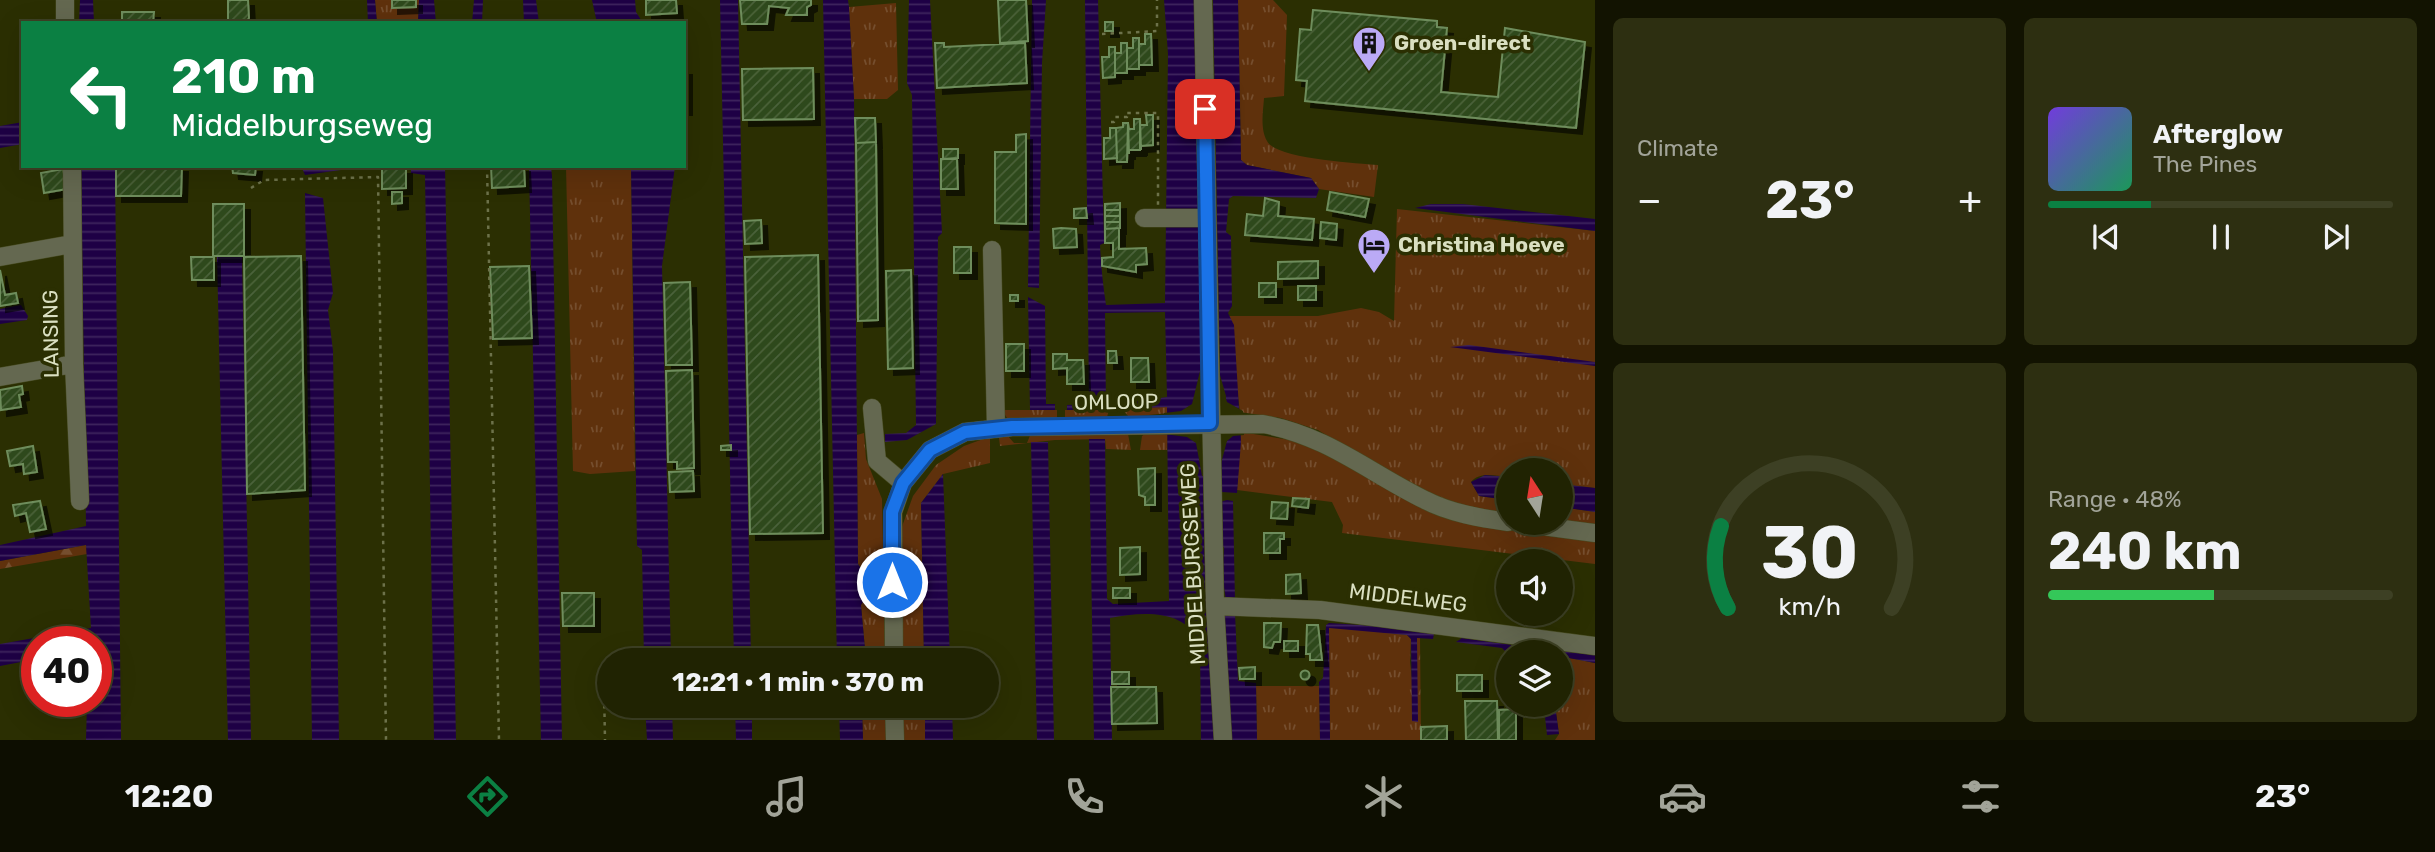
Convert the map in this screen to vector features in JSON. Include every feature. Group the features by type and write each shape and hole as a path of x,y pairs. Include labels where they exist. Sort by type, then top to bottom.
{"street":[{"path":"65,0 65,21"},
{"name":"MIDDELBURGSEWEG","path":"1203,0 1210,423 1215,606 1223,740"},
{"name":"LANSING","path":"72,168 74,365 80,501"},
{"path":"1155,218 1207,218"},
{"path":"0,257 72,244"},
{"path":"992,250 996,428"},
{"path":"0,377 74,365"},
{"path":"872,408 877,461 903,483"},
{"name":"OMLOOP","path":"894,648 892,512 903,483 930,450 965,432 996,428 1250,423 1293,431 1317,439 1443,507 1496,519"},
{"path":"1573,530 1595,533"},
{"name":"MIDDELWEG","path":"1215,606 1320,610 1595,646"},
{"path":"894,718 895,740"}],"path":[{"path":"1102,34 1157,30 1157,0"},
{"path":"1111,122 1114,122 1115,117 1127,117 1126,113 1158,113 1155,218"},
{"path":"487,168 499,740"},
{"path":"251,188 264,180 378,177 386,740"},
{"path":"605,718 605,740"}],"green space":[{"path":"375,0 419,0 418,21 377,21"},
{"path":"1238,0 1273,0 1287,15 1284,96 1264,98 1263,126 1267,141 1273,147 1301,156 1378,165 1374,197 1319,189 1311,178 1247,165 1241,160"},
{"path":"896,3 898,90 887,99 854,99 849,7"},
{"path":"566,168 631,168 635,471 590,474 573,471"},
{"path":"1397,209 1595,231 1595,488 1573,485 1573,458 1496,458 1496,475 1479,476 1471,482 1479,496 1496,498 1496,513 1445,501 1400,481 1318,430 1281,418 1240,412 1228,316 1318,316 1361,308 1379,312 1394,321"},
{"path":"1167,406 1168,413 1129,417 1122,409"},
{"path":"1002,410 1057,410 1057,419 1007,418"},
{"path":"1065,410 1109,410 1107,417 1065,418"},
{"path":"1148,432 1168,434 1167,450 1140,450 1142,436"},
{"path":"1241,432 1302,442 1496,526 1496,536 1555,536 1595,541 1595,564 1573,561 1573,549 1496,549 1496,552 1342,533 1343,525 1332,502 1237,490"},
{"path":"864,433 866,459 882,499 885,648 865,648 861,605 873,583 858,564 857,435"},
{"path":"1031,433 1128,434 1131,450 1106,449 1105,439 1055,440 1000,446 999,438 1007,435 1014,443 1027,443"},
{"path":"990,439 990,463 943,474 921,503 924,648 901,648 899,535 913,496 936,465 964,446"},
{"path":"1573,509 1595,512 1595,527 1573,524"},
{"path":"86,545 87,554 0,569 0,561"},
{"path":"1329,628 1407,635 1411,639 1410,662 1417,721 1417,638 1420,638 1421,740 1330,740"},
{"path":"1573,659 1595,663 1595,740 1555,740 1559,734 1557,717 1573,717"},
{"path":"1256,686 1319,686 1320,740 1257,740"},
{"path":"862,718 886,718 887,740 863,740"},
{"path":"901,718 925,718 925,740 902,740"}],"shaded area":[{"path":"80,0 93,0 94,21 79,21"},
{"path":"367,0 375,0 377,21 368,21"},
{"path":"419,0 434,0 436,21 418,21"},
{"path":"474,0 483,0 482,21 472,21"},
{"path":"523,0 536,0 539,21 524,21"},
{"path":"592,0 635,0 636,12 642,21 597,21"},
{"path":"720,0 738,0 751,648 734,648"},
{"path":"823,0 848,0 849,7 854,99 858,564 876,591 868,594 861,605 865,648 837,648"},
{"path":"909,0 930,0 942,233 938,237 936,424 907,440 885,442 885,434 906,433 916,425 912,95 907,83"},
{"path":"1032,0 1046,0 1042,63 1039,288 1028,287"},
{"path":"1085,0 1098,0 1104,243 1100,245 1106,305 1165,303 1168,54 1164,0 1194,0 1201,377 1196,399 1203,477 1206,619 1211,639 1218,740 1201,740 1200,644 1193,632 1174,618 1135,614 1110,618 1112,740 1094,740 1089,439 1105,439 1107,599 1113,604 1169,601 1167,407 1125,409 1125,403 1167,397 1165,312 1105,313 1106,409 1067,410 1067,405 1089,404"},
{"path":"1213,0 1238,0 1241,160 1247,165 1311,178 1319,189 1316,198 1233,196 1229,199 1226,232 1231,236 1232,306 1228,313 1234,325 1241,442 1237,493 1222,492 1219,479 1226,396 1220,375"},
{"path":"21,122 21,144 0,148 0,126"},
{"path":"81,168 115,168 121,740 86,740 87,717 112,717 112,626 91,626 86,545 0,561 0,545 86,526"},
{"path":"302,168 342,168 341,170 305,175"},
{"path":"411,168 445,168 456,740 434,740 425,175 411,173"},
{"path":"529,168 551,168 552,176 562,740 541,740"},
{"path":"631,168 675,168 662,266 671,648 644,648 642,550 637,546"},
{"path":"305,193 323,198 333,293 328,310 333,351 339,740 312,740"},
{"path":"1431,204 1463,204 1595,219 1595,231 1415,208"},
{"path":"217,256 242,257 251,740 228,740"},
{"path":"1028,297 1045,306 1046,404 1055,404 1055,410 1030,410"},
{"path":"21,305 28,316 27,320 0,324 0,309"},
{"path":"1469,345 1595,362 1595,366 1450,347"},
{"path":"1031,442 1048,442 1054,740 1037,740"},
{"path":"943,474 950,648 924,648 921,503"},
{"path":"1485,475 1496,476 1496,498 1479,496 1471,482"},
{"path":"1573,485 1595,488 1595,512 1573,509"},
{"path":"1233,501 1235,601 1226,600 1222,575 1224,548 1220,541 1220,502"},
{"path":"1235,613 1238,681 1256,683 1257,740 1229,740 1224,616"},
{"path":"1329,623 1421,629 1434,634 1433,639 1417,638 1418,722 1412,721 1411,639 1407,635 1329,628 1330,740 1320,740 1319,682 1323,678 1326,625"},
{"path":"1462,638 1496,643 1496,647 1456,642"},
{"path":"21,640 21,662 0,666 0,644"},
{"path":"1573,652 1595,655 1595,663 1573,659"},
{"path":"1545,717 1557,717 1559,734 1547,735"},
{"path":"646,718 672,718 673,740 647,740"},
{"path":"735,718 752,718 752,740 736,740"},
{"path":"839,718 862,718 863,740 840,740"},
{"path":"925,718 952,718 953,740 925,740"}],"pier":[{"path":"1201,367 1204,367 1205,377 1199,399 1200,442 1206,476 1202,476 1196,443 1187,437 1164,434 1164,413 1181,411 1192,404"},
{"path":"1218,373 1227,402 1243,411 1244,435 1233,436 1227,441 1218,475 1222,396"}],"building":[{"path":"228,0 248,0 249,18 247,21 228,21"},
{"path":"392,0 416,0 416,7 392,8"},
{"path":"646,0 676,0 677,13 646,15"},
{"path":"740,0 811,0 811,5 807,7 807,15 786,15 789,8 769,6 767,24 742,24"},
{"path":"998,0 1026,0 1028,41 1000,43"},
{"name":"Groen-direct","path":"1313,10 1437,21 1437,27 1447,28 1441,92 1498,97 1505,28 1585,42 1576,128 1305,101 1307,81 1296,80 1300,29 1311,30"},
{"path":"122,12 154,12 153,21 122,21"},
{"path":"1105,22 1113,22 1113,31 1105,31"},
{"path":"1145,34 1151,34 1152,65 1139,65 1139,44 1145,44"},
{"path":"1133,38 1139,38 1139,69 1127,69 1127,48 1133,48"},
{"path":"935,43 944,43 944,47 1025,43 1027,83 937,88"},
{"path":"1121,43 1127,43 1127,73 1115,73 1115,53 1121,53"},
{"path":"1109,47 1115,47 1115,77 1103,78 1102,57 1109,57"},
{"path":"813,68 814,119 743,120 742,69"},
{"path":"1146,115 1153,115 1153,145 1141,146 1141,150 1140,125 1147,125"},
{"path":"855,118 875,118 876,142 856,143"},
{"path":"1134,119 1140,119 1140,150 1129,150 1129,154 1128,123 1129,129 1134,129"},
{"path":"1123,123 1128,123 1127,162 1117,162 1116,128 1123,127"},
{"path":"1110,128 1116,128 1117,158 1104,159 1104,138 1110,138"},
{"path":"1026,134 1026,224 995,223 995,152 1016,152 1016,135"},
{"path":"876,142 878,320 858,321 856,143"},
{"path":"943,149 958,149 958,158 943,159"},
{"path":"941,159 957,159 958,189 941,189"},
{"path":"116,168 182,168 181,196 116,196"},
{"path":"232,168 256,168 255,175 233,173"},
{"path":"382,168 406,168 406,188 382,189"},
{"path":"491,168 524,168 525,186 492,188"},
{"path":"63,169 67,189 44,193 41,173"},
{"path":"392,192 402,192 402,203 392,204"},
{"path":"1330,192 1369,199 1365,217 1327,210"},
{"path":"1265,198 1279,202 1278,216 1314,219 1312,240 1245,235 1247,214 1263,216"},
{"path":"1120,203 1120,210 1105,210 1105,204"},
{"path":"213,204 244,204 244,256 213,256"},
{"path":"1086,208 1087,218 1074,218 1074,209"},
{"path":"1105,210 1120,210 1120,216 1105,216"},
{"path":"1105,216 1120,216 1120,222 1105,222"},
{"path":"761,220 762,243 745,244 744,221"},
{"path":"1105,222 1120,222 1120,228 1105,229"},
{"path":"1321,222 1337,224 1336,240 1320,238"},
{"path":"1119,228 1119,249 1146,248 1147,264 1136,265 1136,272 1102,266 1102,258 1113,257 1113,243 1105,243 1105,229"},
{"path":"1053,229 1076,229 1077,247 1054,248"},
{"path":"954,247 971,247 971,273 954,273"},
{"path":"818,255 823,533 750,534 745,257"},
{"path":"301,256 305,490 247,494 244,257"},
{"path":"191,257 214,257 214,280 192,280"},
{"path":"1318,261 1318,278 1278,279 1278,262"},
{"path":"529,266 532,338 493,339 490,267"},
{"path":"0,270 5,295 16,293 18,303 0,306"},
{"path":"911,270 913,368 888,369 886,271"},
{"path":"690,282 692,365 666,365 664,283"},
{"path":"1259,283 1276,283 1276,297 1259,297"},
{"path":"1298,286 1316,286 1316,300 1298,300"},
{"path":"1010,295 1018,295 1018,301 1010,301"},
{"path":"1006,344 1024,344 1024,371 1006,371"},
{"path":"1108,351 1116,351 1117,363 1108,363"},
{"path":"1053,354 1067,354 1067,360 1083,360 1084,384 1067,384 1067,368 1053,369"},
{"path":"1131,358 1148,358 1149,382 1131,382"},
{"path":"692,370 694,468 677,469 677,462 668,462 666,371"},
{"path":"22,386 23,394 19,395 21,407 1,410 0,390"},
{"path":"731,445 731,450 721,450 721,446"},
{"path":"33,446 37,472 24,474 23,464 10,466 7,451"},
{"path":"1155,468 1155,505 1145,505 1145,497 1139,495 1138,469"},
{"path":"693,471 694,491 670,492 669,472"},
{"path":"1293,498 1309,499 1308,508 1292,506"},
{"path":"40,501 46,529 30,532 26,513 15,516 13,505"},
{"path":"1272,502 1288,503 1287,519 1271,518"},
{"path":"1264,533 1284,533 1284,539 1280,539 1280,553 1264,553"},
{"path":"1140,547 1140,574 1120,575 1120,548"},
{"path":"1300,574 1301,593 1286,594 1286,575"},
{"path":"1113,588 1130,588 1130,598 1113,598"},
{"path":"562,593 594,593 594,626 563,626"},
{"path":"1264,623 1281,623 1280,642 1274,642 1272,648 1264,647"},
{"path":"1307,625 1318,625 1322,660 1310,660 1310,654 1306,654"},
{"path":"1284,641 1298,641 1298,651 1284,651"},
{"path":"1255,667 1255,679 1240,679 1239,668"},
{"path":"1305,671 1309,675 1305,679 1301,675"},
{"path":"1112,672 1129,672 1129,684 1112,684"},
{"path":"1457,675 1482,675 1482,691 1457,691"},
{"path":"1111,687 1156,687 1157,723 1112,724"},
{"path":"1465,701 1496,701 1498,740 1466,740"},
{"path":"1499,717 1516,717 1516,740 1499,740"},
{"path":"1447,726 1447,740 1421,740 1421,727"}],"place":[{"name":"Groen-direct","path":"1369,73"},
{"name":"Christina Hoeve","path":"1374,275"}],"route":[{"path":"892,582 892,512 903,483 930,450 965,432 1012,427 1210,423 1205,109"}]}
